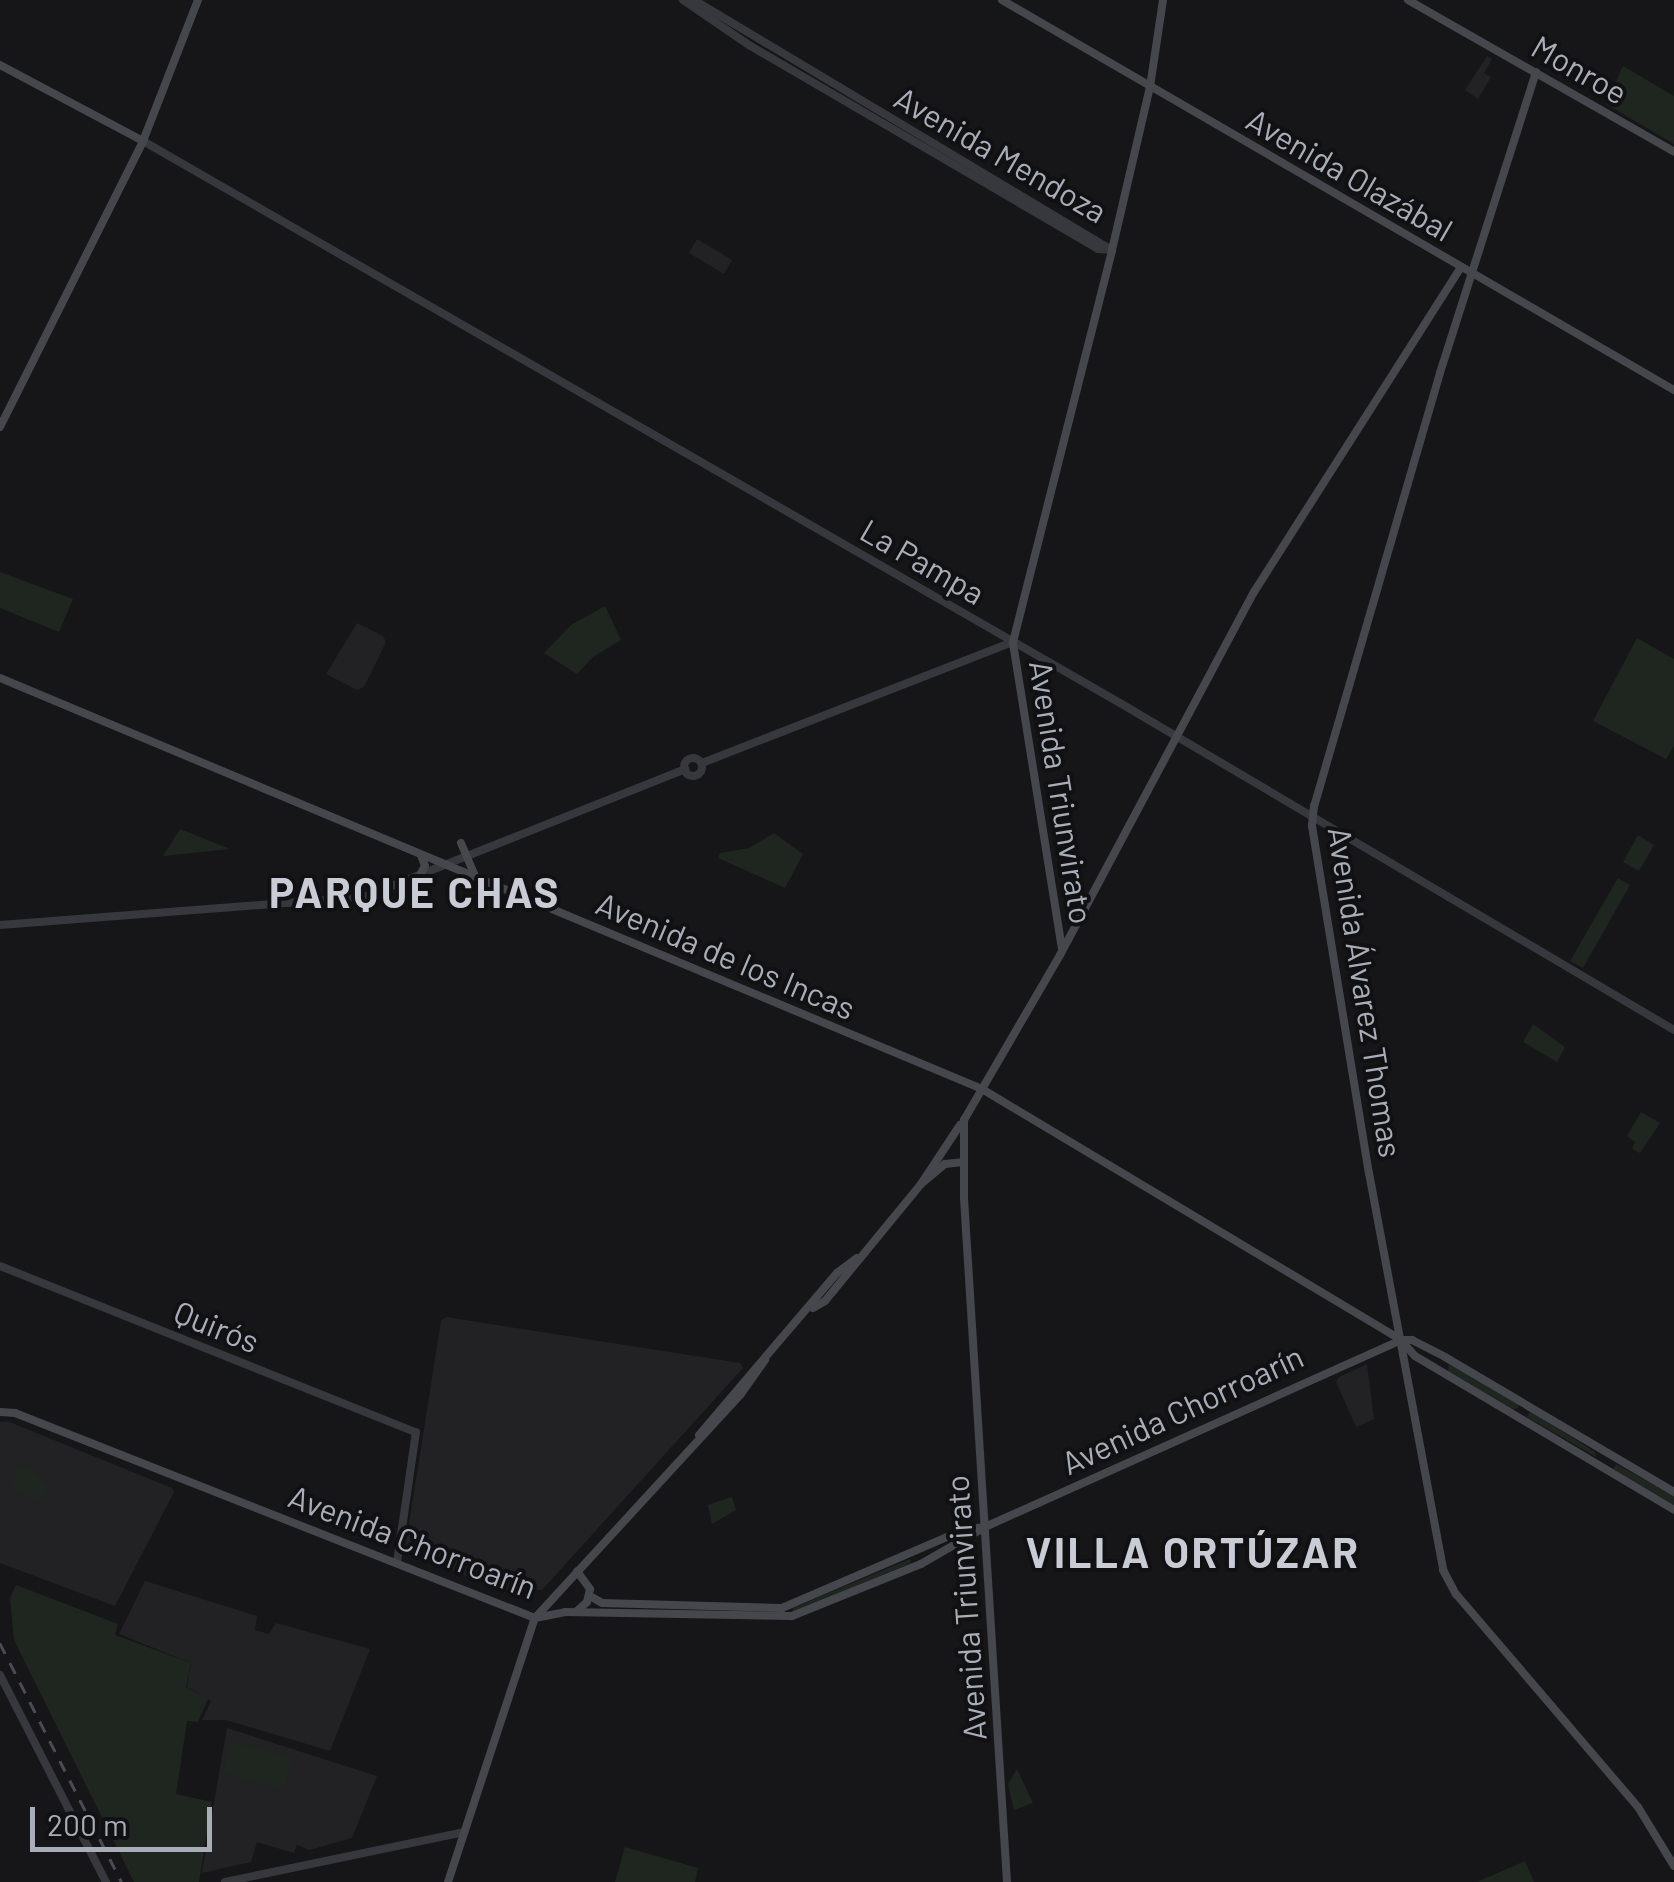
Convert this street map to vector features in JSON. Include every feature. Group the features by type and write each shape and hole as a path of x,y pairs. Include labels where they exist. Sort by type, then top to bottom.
{"main road":[{"path":"0,428 143,141 198,0"},
{"name":"Avenida Olazábal","path":"1002,0 1674,390"},
{"name":"Avenida Triunvirato","path":"1007,1882 962,1162 964,1120 1062,949 1014,642 1112,250 1150,87 1164,0"},
{"name":"Monroe","path":"1408,0 1674,152"},
{"path":"0,65 143,141"},
{"name":"Avenida Álvarez Thomas","path":"1536,72 1472,273 1312,819 1446,1578 1638,1807 1674,1866"},
{"path":"1062,949 1254,592 1462,267"},
{"name":"Avenida de los Incas","path":"0,678 982,1089 1402,1340 1415,1356 1674,1510"},
{"path":"461,843 477,878"},
{"path":"420,875 425,866 421,855"},
{"path":"922,1184 964,1120"},
{"path":"448,1882 535,1618 810,1310 839,1271 856,1258 944,1164 962,1162"},
{"name":"Avenida de los Incas","path":"1402,1340 1428,1348 1674,1492"},
{"name":"Avenida Chorroarín","path":"0,1412 14,1413 535,1618 573,1613 792,1616 920,1564 985,1527 1321,1372 1402,1340"},
{"name":"Avenida Chorroarín","path":"590,1596 602,1602 793,1605 963,1530 985,1527"},
{"path":"573,1613 590,1596 588,1582 577,1571"},
{"path":"657,1615 658,1603"},
{"path":"721,1616 722,1606"}],"street":[{"name":"Avenida Mendoza","path":"683,0 749,45 1098,250 1112,250"},
{"name":"Avenida Mendoza","path":"694,0 1112,250"},
{"name":"La Pampa","path":"143,141 1014,642 1674,1030"},
{"path":"0,925 356,898 685,770 698,775 702,764 1014,642"},
{"name":"Quirós","path":"0,1266 416,1432 397,1563"},
{"path":"0,1675 106,1882"},
{"path":"226,1882 464,1832"}],"shaded area":[{"path":"1487,56 1492,59 1484,73 1491,77 1478,99 1465,90"},
{"path":"1623,66 1674,96 1674,144 1606,104"},
{"path":"697,239 732,260 724,274 689,253"},
{"path":"0,572 73,599 59,632 0,608"},
{"path":"605,606 621,640 593,657 577,674 544,653 571,625"},
{"path":"357,623 383,636 386,642 364,687 357,690 326,674"},
{"path":"1637,638 1674,659 1674,746 1666,759 1593,721"},
{"path":"180,829 230,849 163,856"},
{"path":"774,833 803,854 785,888 718,858 720,853 749,848"},
{"path":"1638,835 1654,845 1639,871 1623,862"},
{"path":"1618,878 1630,885 1583,968 1570,961"},
{"path":"1533,1024 1565,1047 1557,1062 1523,1042"},
{"path":"1641,1112 1660,1123 1640,1153 1632,1149 1635,1142 1627,1136"},
{"path":"446,1317 740,1363 743,1368 542,1590 504,1590 409,1555 405,1549 441,1321"},
{"path":"1367,1364 1374,1419 1356,1427 1336,1382"},
{"path":"1449,1364 1519,1407 1513,1410 1448,1371"},
{"path":"1530,1411 1595,1452 1596,1457 1527,1417"},
{"path":"7,1421 172,1488 174,1492 115,1606 0,1563 0,1422"},
{"path":"1616,1464 1674,1496 1674,1505 1613,1469"},
{"path":"19,1465 37,1473 49,1487 42,1502 10,1489"},
{"path":"732,1497 736,1510 712,1524 708,1505"},
{"path":"910,1559 911,1563 792,1613 793,1608"},
{"path":"145,1581 257,1616 255,1630 269,1634 276,1623 370,1649 330,1751 226,1720 202,1720 211,1701 187,1687 191,1663 119,1634"},
{"path":"16,1585 118,1624 115,1635 191,1663 186,1687 208,1699 198,1722 187,1721 176,1794 212,1802 199,1882 134,1882 14,1640 10,1598"},
{"path":"227,1728 377,1776 352,1838 310,1850 297,1845 294,1853 257,1842 251,1862 202,1873"},
{"path":"232,1741 292,1759 283,1790 223,1773"},
{"path":"1017,1769 1033,1803 1014,1810 1008,1784"},
{"path":"625,1847 698,1868 695,1882 615,1882"},
{"path":"1525,1861 1534,1882 1477,1882"}],"railway":[{"path":"0,1643 122,1882"}],"district":[{"name":"PARQUE CHAS","path":"415,891"},
{"name":"VILLA ORTÚZAR","path":"1193,1551"}]}
